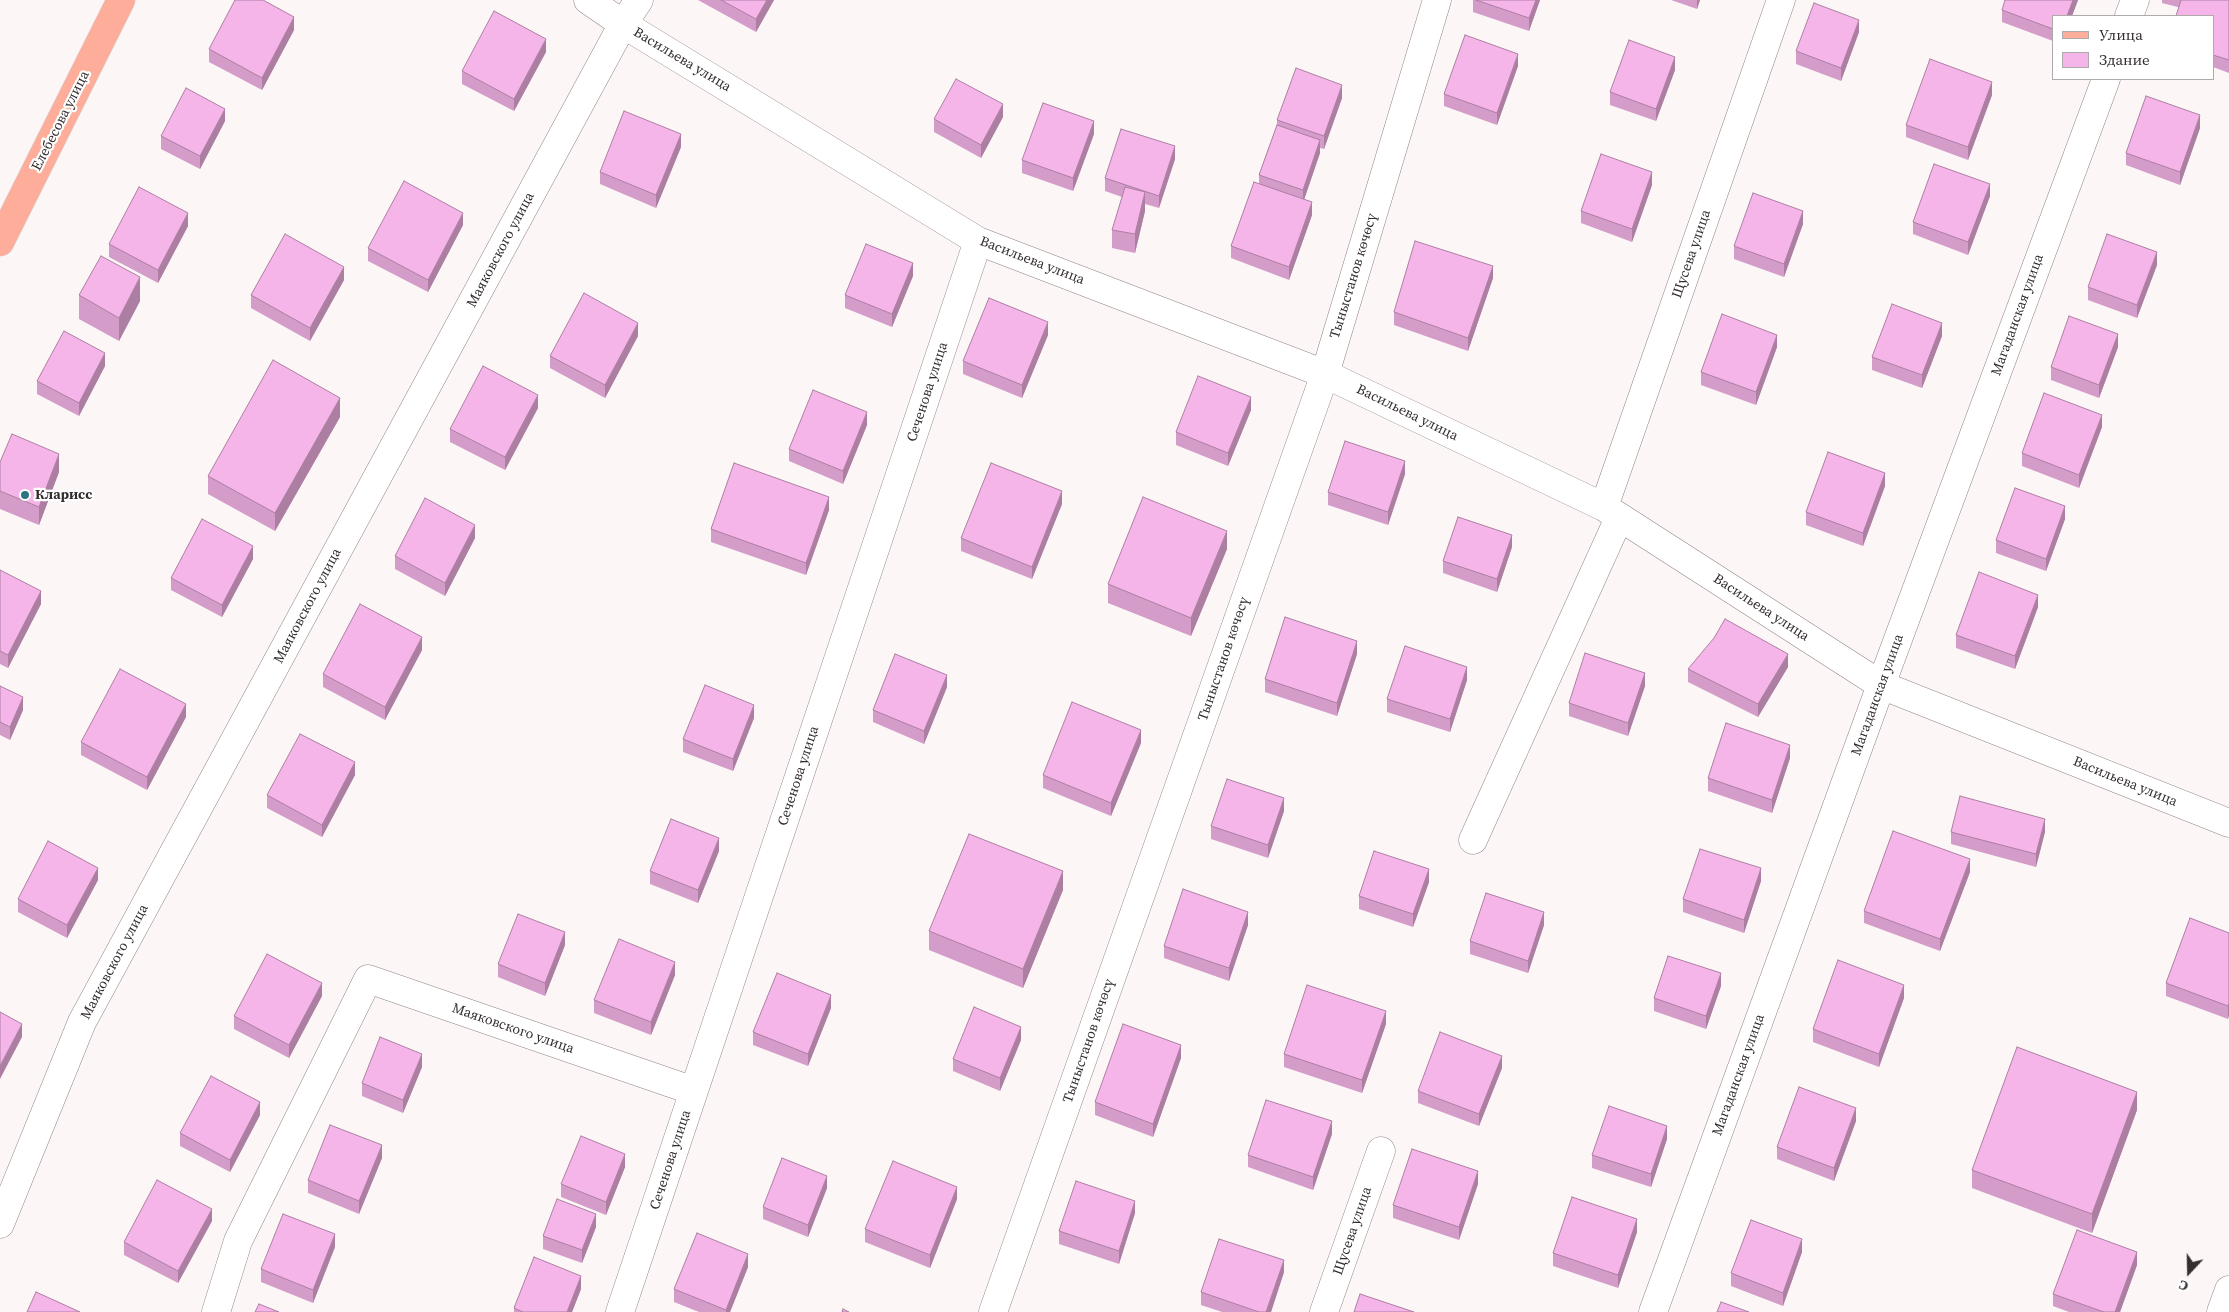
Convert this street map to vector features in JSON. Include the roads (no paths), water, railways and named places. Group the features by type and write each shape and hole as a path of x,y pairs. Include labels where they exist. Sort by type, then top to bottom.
{"main road":[{"name":"Елебесова улица","path":"0,242 121,0"}],"street":[{"name":"Васильева улица","path":"588,0 623,24 978,241 1325,374 1612,512 1881,685 2229,823"},
{"name":"Маяковского улица","path":"0,1224 82,1022 623,24 639,0"},
{"name":"Тыныстанов көчөсү","path":"993,1312 1325,374 1437,0"},
{"name":"Щусева улица","path":"1473,840 1612,512 1781,0"},
{"path":"2129,15 2135,0"},
{"name":"Магаданская улица","path":"1653,1312 1881,685 2106,80"},
{"name":"Сеченова улица","path":"620,1312 978,241"},
{"name":"Маяковского улица","path":"216,1312 238,1241 368,979 694,1091"},
{"name":"Щусева улица","path":"1324,1312 1381,1151"},
{"path":"2221,1312 2229,1290"}],"place":[{"name":"Кларисс","path":"25,495"}]}
